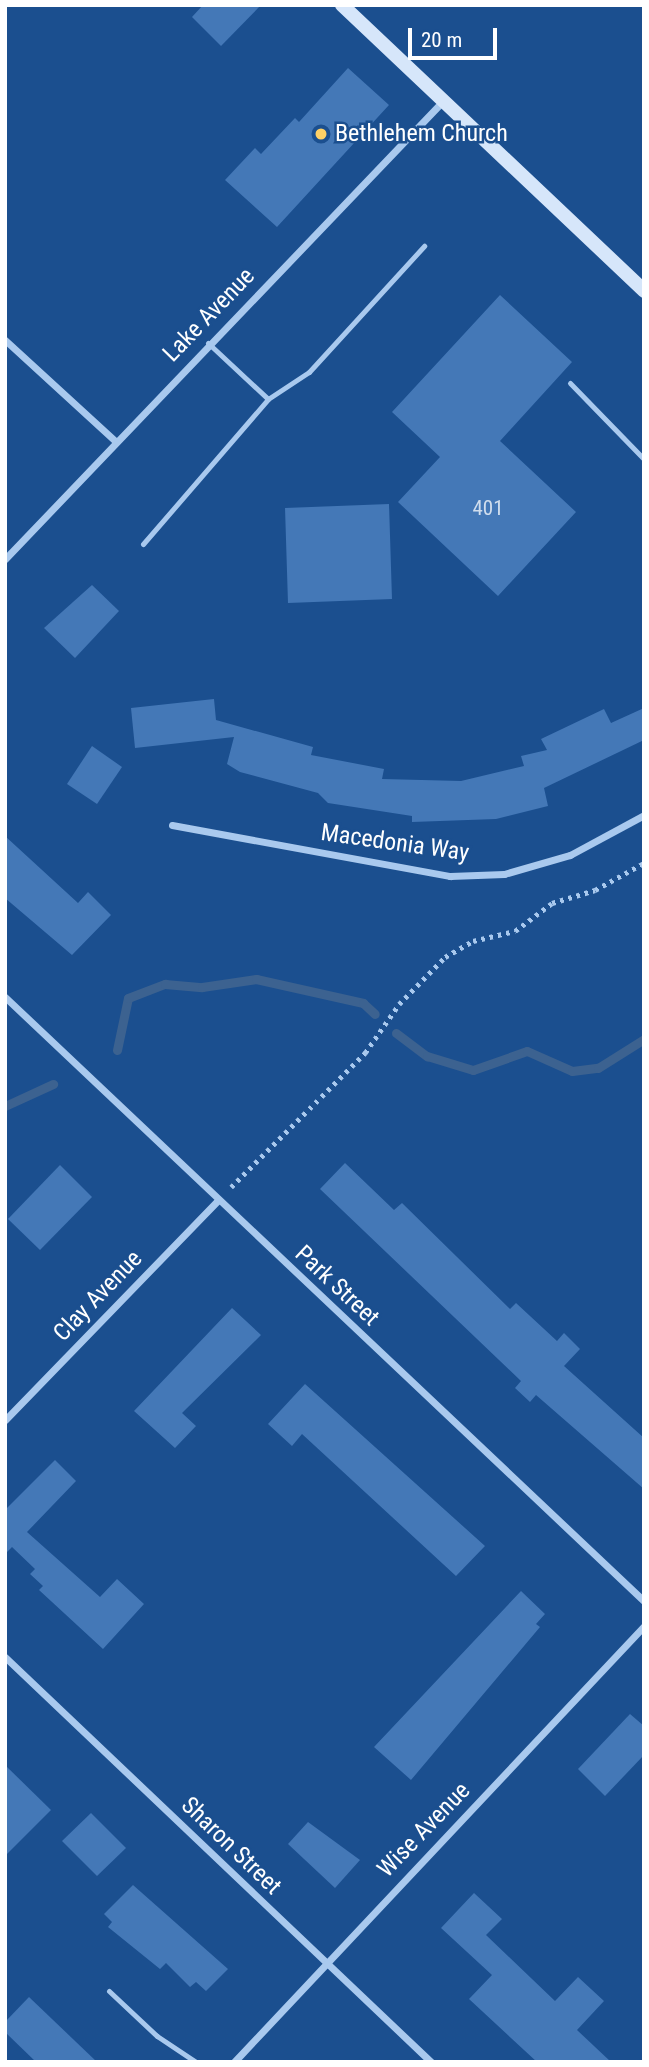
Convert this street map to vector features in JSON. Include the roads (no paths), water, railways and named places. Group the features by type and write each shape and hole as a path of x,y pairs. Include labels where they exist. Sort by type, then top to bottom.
{"street":[{"path":"342,5 644,291"},
{"name":"Lake Avenue","path":"5,559 114,440 443,101"},
{"path":"5,340 114,440"},
{"name":"Macedonia Way","path":"172,825 450,876 504,874 570,855 644,815"},
{"name":"Park Street","path":"5,997 644,1601"},
{"name":"Clay Avenue","path":"5,1420 218,1200"},
{"name":"Wise Avenue","path":"233,2062 644,1626"},
{"name":"Sharon Street","path":"5,1657 431,2062"}],"lane":[{"path":"143,544 268,399 309,372 424,246"},
{"path":"208,343 268,399"},
{"path":"570,383 644,459"},
{"path":"109,1991 157,2036 196,2062"}],"waterway":[{"path":"117,1050 128,998 165,984 202,987 256,979 363,1003 375,1014"},
{"path":"396,1033 427,1056 473,1070 527,1051 572,1071 598,1068 644,1039"},
{"path":"5,1106 53,1084"}],"place":[{"name":"Bethlehem Church","path":"321,134"}]}
